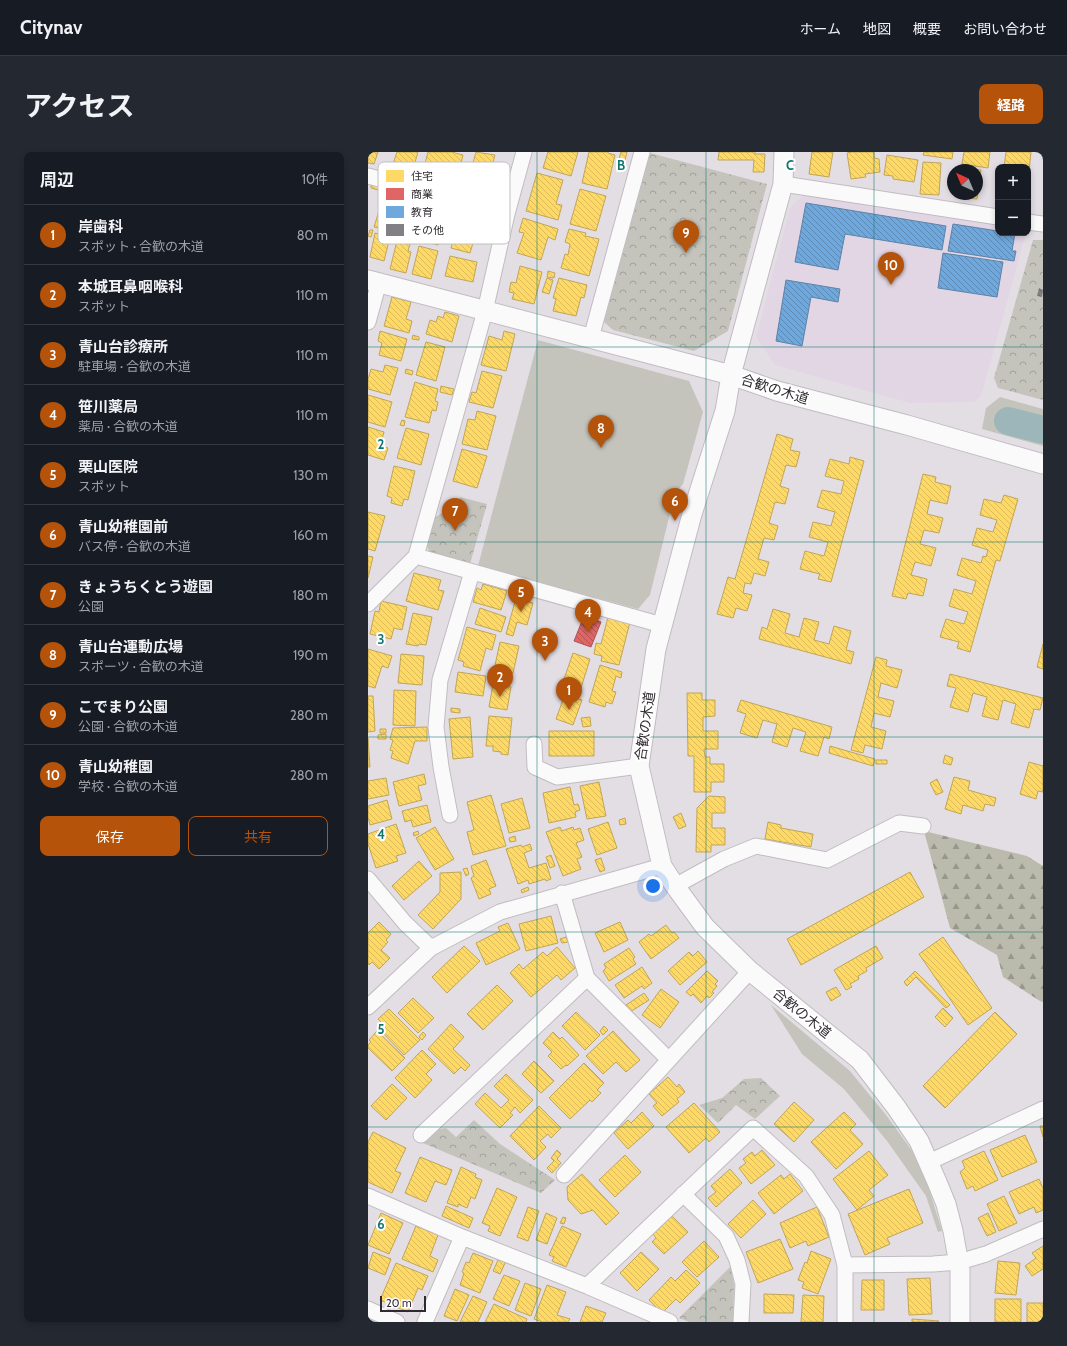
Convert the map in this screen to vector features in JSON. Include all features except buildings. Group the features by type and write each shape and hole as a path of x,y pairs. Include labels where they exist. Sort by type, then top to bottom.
{"street":[{"path":"510,203 524,152"},
{"path":"591,338 642,152"},
{"path":"368,322 373,281 731,375 783,184 784,152"},
{"path":"368,176 378,179"},
{"path":"783,184 995,217"},
{"path":"1031,222 1043,224"},
{"path":"368,604 416,556 485,311 500,244"},
{"name":"合歓の木道","path":"960,1322 961,1284 946,1204 919,1141 896,1107 860,1060 750,970 705,927 662,866 639,766 656,649 692,514 725,411 731,375 777,390 1043,464"},
{"path":"416,556 662,625"},
{"path":"450,816 441,767 436,727 440,680 472,572"},
{"path":"534,744 535,767 557,777 639,766"},
{"path":"675,886 724,859 756,846 827,860 899,823 923,826"},
{"path":"368,1007 430,948 500,912 562,893 662,866"},
{"path":"368,879 405,923 430,948"},
{"path":"562,893 587,978 669,1060"},
{"path":"564,1175 750,970"},
{"path":"421,1135 587,978"},
{"path":"929,1162 1043,1109"},
{"path":"587,1286 753,1128 806,1176 832,1215 845,1265 845,1322"},
{"path":"682,1194 726,1236 737,1260 743,1284 741,1322"},
{"path":"368,1196 462,1237 587,1286 670,1322"},
{"path":"845,1265 933,1264 958,1262 986,1254 1043,1230"},
{"path":"425,1322 462,1237"},
{"path":"368,1310 397,1322"}],"shaded area":[{"path":"805,193 995,225 995,236 1025,236 981,396 974,402 910,403 775,365 756,337 790,208"}],"green space":[{"path":"650,153 767,184 728,331 694,351 613,330 604,322"},
{"path":"1033,240 1043,240 1043,400 998,388 994,378"},
{"path":"538,340 689,381 703,412 683,484 675,493 650,595 638,609 478,566"},
{"path":"1000,397 1043,409 1043,446 982,429 986,408"},
{"path":"460,497 487,504 470,564 430,553 426,544 434,518 442,513 455,515"},
{"path":"924,831 1027,856 1043,866 1043,1002 1003,977 997,955 950,928"},
{"path":"771,1005 850,1071 886,1115 921,1163 942,1231 938,1232 926,1196 887,1141 844,1089 802,1054"},
{"path":"761,1078 780,1096 755,1119 736,1105 718,1123 699,1105 722,1098 744,1079"},
{"path":"474,1120 500,1144 555,1180 541,1193 423,1143 438,1129 446,1128 456,1137"},
{"path":"731,1266 734,1284 733,1322 689,1322 679,1318"}],"waterway":[{"path":"1008,421 1043,430"}],"place":[{"name":"こでまり公園","path":"686,253"},
{"name":"青山幼稚園","path":"891,285"},
{"name":"青山台運動広場","path":"601,448"},
{"name":"青山幼稚園前","path":"675,521"},
{"name":"きょうちくとう遊園","path":"455,531"},
{"name":"栗山医院","path":"521,612"},
{"name":"笹川薬局","path":"588,632"},
{"name":"青山台診療所","path":"545,661"},
{"name":"本城耳鼻咽喉科","path":"500,697"},
{"name":"岸歯科","path":"569,710"}]}
